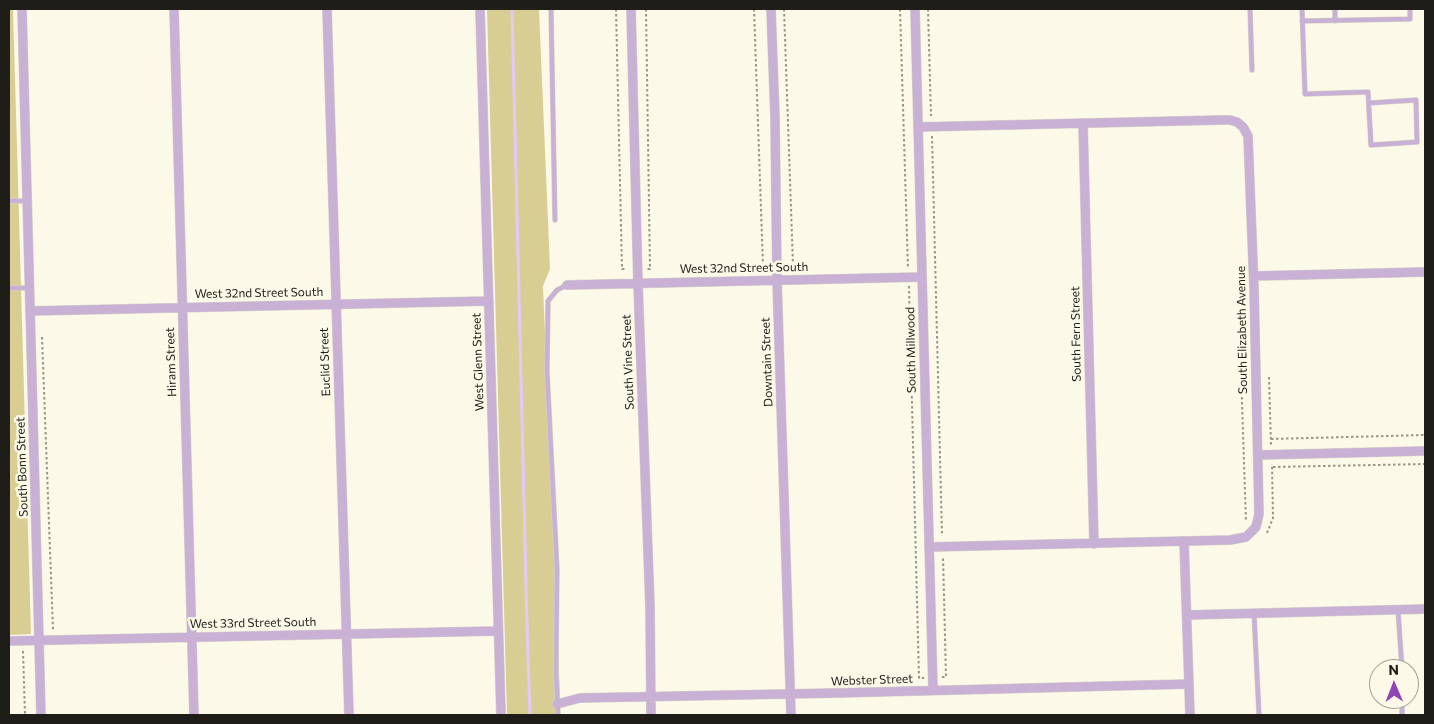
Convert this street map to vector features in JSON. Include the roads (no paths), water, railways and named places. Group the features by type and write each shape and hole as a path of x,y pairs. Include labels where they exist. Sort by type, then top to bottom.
{"street":[{"name":"South Bonn Street","path":"22,9 41,715"},
{"name":"Hiram Street","path":"174,9 194,715"},
{"name":"Euclid Street","path":"327,9 348,715"},
{"name":"West Glenn Street","path":"480,9 501,715"},
{"name":"South Vine Street","path":"631,9 638,284 650,606 651,715"},
{"name":"Downtain Street","path":"771,9 775,118 777,280 791,715"},
{"name":"South Millwood","path":"916,9 933,690"},
{"name":"South Elizabeth Avenue","path":"1083,123 1230,120 1237,122 1243,127 1248,136 1254,276 1259,514 1256,527 1246,537 1239,539 1184,541"},
{"path":"918,127 1083,123"},
{"name":"South Fern Street","path":"1083,123 1094,544"},
{"path":"1254,276 1425,272"},
{"name":"West 32nd Street South","path":"567,285 922,277"},
{"name":"West 32nd Street South","path":"30,311 489,301"},
{"path":"1258,455 1425,451"},
{"path":"929,547 1184,541 1190,715"},
{"path":"1186,615 1425,609"},
{"name":"West 33rd Street South","path":"9,640 498,631"},
{"name":"Webster Street","path":"557,704 580,698 1190,684"}],"lane":[{"path":"551,9 555,220"},
{"path":"1250,9 1252,70"},
{"path":"1302,9 1305,94 1368,92 1371,145 1417,142 1416,100 1369,102"},
{"path":"1335,9 1335,21"},
{"path":"1302,22 1410,19 1410,9"},
{"path":"9,201 27,201"},
{"path":"558,715 556,673 557,568 548,371 548,301 557,290 567,285"},
{"path":"9,288 29,288"},
{"path":"1398,610 1401,659"},
{"path":"1254,613 1259,715"}],"waterway":[{"path":"512,9 530,715"}]}
